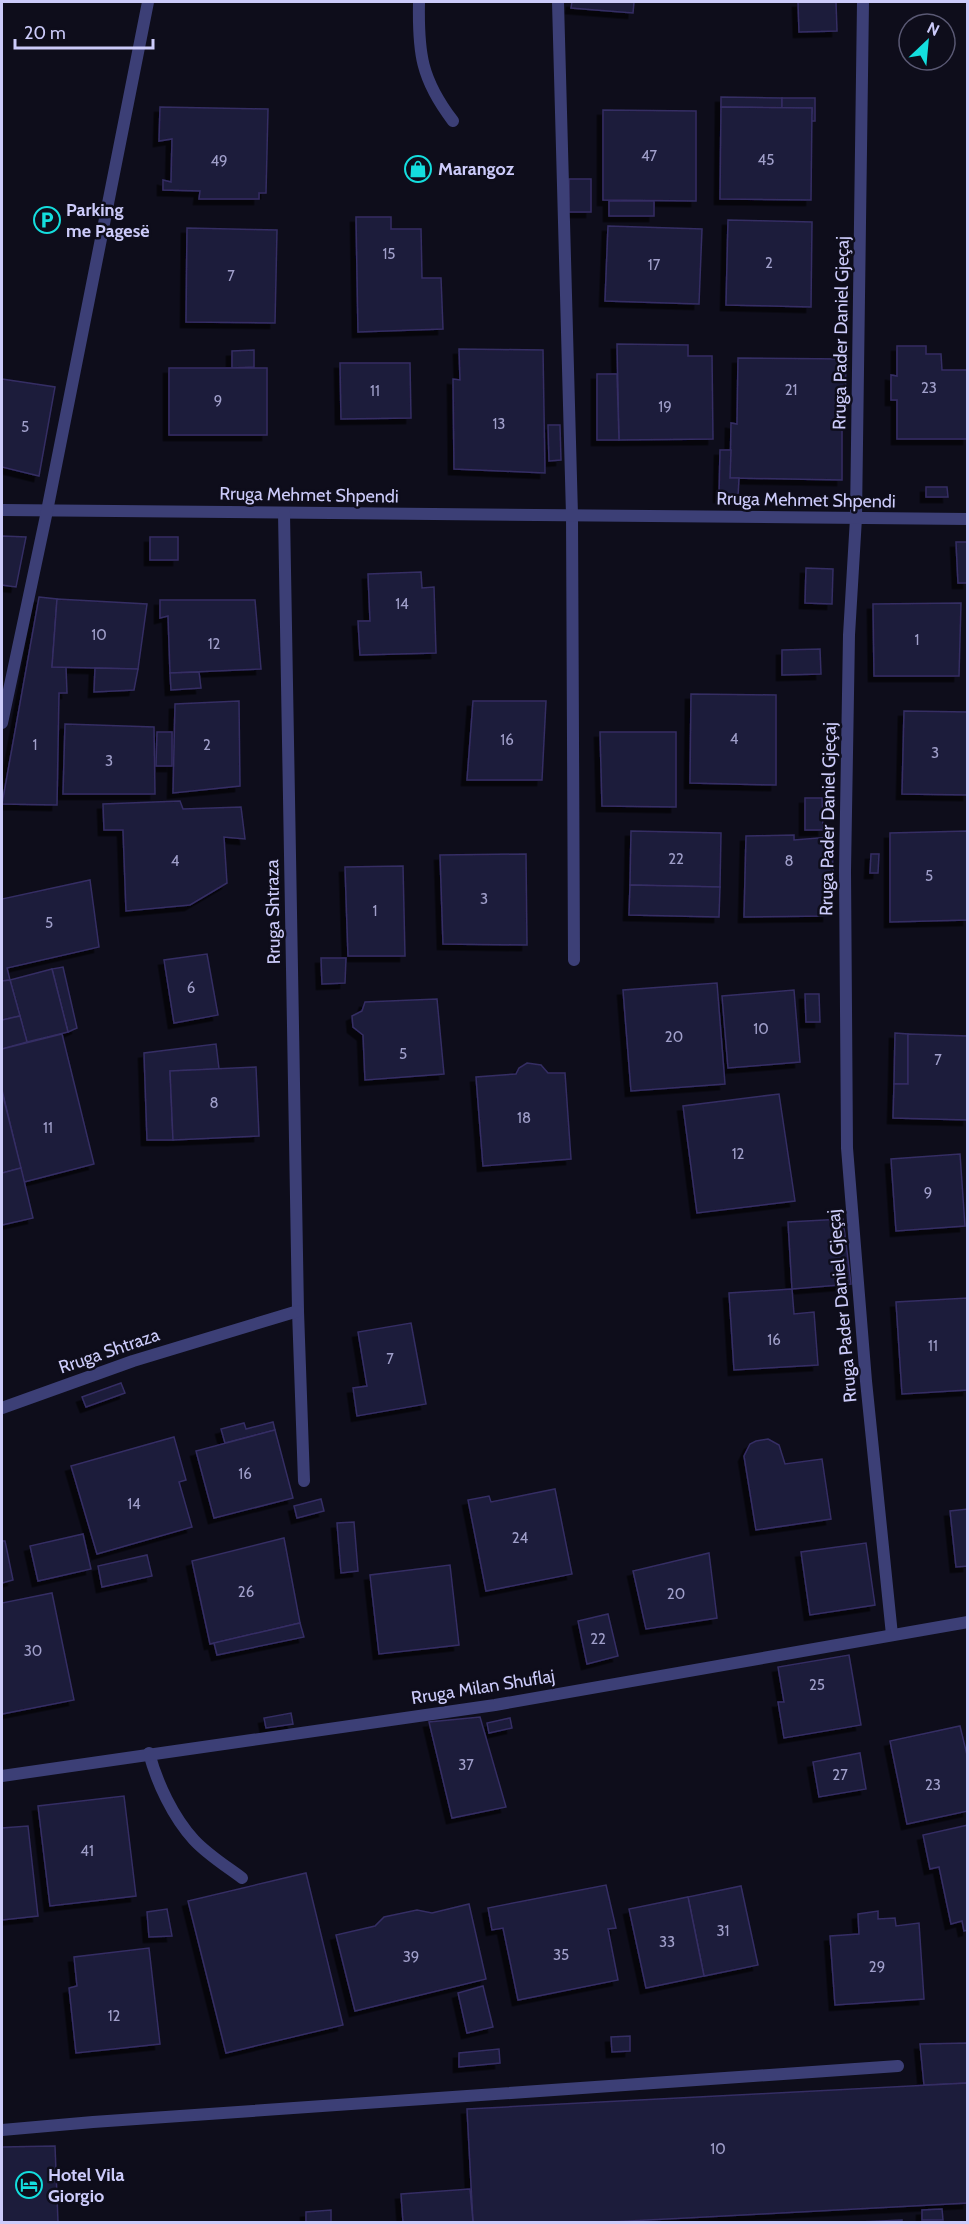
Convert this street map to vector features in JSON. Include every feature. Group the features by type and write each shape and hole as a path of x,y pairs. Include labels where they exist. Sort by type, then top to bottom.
{"street":[{"path":"2,723 47,511 148,2"},
{"path":"419,2 418,41 421,61 441,104 453,121"},
{"path":"558,2 572,516 574,960"},
{"name":"Rruga Pader Daniel Gjeçaj","path":"863,2 856,518 849,635 845,860 847,1148 867,1392 892,1635"},
{"name":"Rruga Mehmet Shpendi","path":"2,510 968,519"},
{"name":"Rruga Shtraza","path":"284,513 298,1311 304,1481"},
{"name":"Rruga Shtraza","path":"2,1408 133,1360 298,1311"},
{"name":"Rruga Milan Shuflaj","path":"2,1776 149,1753 495,1705 968,1622"},
{"path":"149,1753 154,1774 193,1839 210,1855 242,1878"},
{"path":"2,2130 116,2120 898,2066"}],"building":[{"path":"572,2 634,2 633,13 571,8"},
{"path":"798,2 836,2 837,31 799,32"},
{"path":"721,97 782,98 782,108 721,107"},
{"path":"782,98 815,98 815,121 811,121 812,108 782,108"},
{"path":"160,107 268,109 266,193 259,193 259,199 199,199 200,191 163,190 163,180 171,182 172,139 159,141"},
{"path":"721,107 812,108 811,200 720,199"},
{"path":"603,110 696,111 696,201 603,200"},
{"path":"569,179 591,179 591,212 569,212"},
{"path":"609,201 654,201 654,216 609,216"},
{"path":"356,217 391,217 391,229 421,229 422,278 441,278 443,329 358,332"},
{"path":"728,220 812,222 811,307 726,305"},
{"path":"608,226 702,229 699,304 605,301"},
{"path":"187,228 277,230 275,323 186,322"},
{"path":"617,344 688,345 688,356 712,356 713,439 619,440"},
{"path":"897,346 926,346 926,354 941,354 942,370 968,370 968,439 897,439 897,400 891,400 891,375 897,376"},
{"path":"459,349 543,350 545,473 454,469 453,379 460,380"},
{"path":"254,350 254,367 232,368 232,351"},
{"path":"738,358 846,359 845,421 842,421 842,480 730,478 731,423 737,424"},
{"path":"340,363 410,363 411,418 341,419"},
{"path":"169,368 267,368 267,435 169,435"},
{"path":"597,374 617,374 619,440 597,440"},
{"path":"2,379 55,387 39,476 2,467"},
{"path":"548,425 560,425 561,460 549,461"},
{"path":"720,450 731,450 730,478 739,478 738,497 719,497"},
{"path":"926,487 947,487 948,497 926,497"},
{"path":"2,536 26,537 16,587 2,585"},
{"path":"150,537 178,537 178,560 150,560"},
{"path":"956,542 968,542 968,583 958,583"},
{"path":"806,568 833,569 832,604 805,603"},
{"path":"421,572 422,588 434,587 436,653 360,655 358,621 370,621 368,574"},
{"path":"39,597 57,599 52,667 66,667 67,693 59,693 57,805 2,804"},
{"path":"57,599 147,604 138,669 52,667"},
{"path":"160,600 255,600 261,669 170,673 168,616 160,618"},
{"path":"961,603 959,676 874,676 873,604"},
{"path":"820,649 821,674 782,675 782,650"},
{"path":"95,668 138,669 134,690 94,692"},
{"path":"199,672 201,688 171,690 170,673"},
{"path":"691,694 776,695 776,785 690,783"},
{"path":"239,701 240,786 173,793 175,704"},
{"path":"473,701 546,701 542,780 467,780"},
{"path":"904,711 968,712 968,795 902,794"},
{"path":"65,724 154,727 155,794 63,794"},
{"path":"157,732 172,732 172,766 156,766"},
{"path":"600,732 676,732 676,807 602,806"},
{"path":"805,798 822,798 823,830 805,830"},
{"path":"180,801 183,809 241,807 245,839 224,837 227,883 190,905 126,911 123,830 104,830 103,804"},
{"path":"631,831 721,833 720,887 630,885"},
{"path":"968,831 968,920 890,922 890,833"},
{"path":"794,835 794,840 831,837 834,881 827,882 828,916 744,917 746,836"},
{"path":"526,854 527,945 443,944 440,855"},
{"path":"871,854 879,854 878,873 870,873"},
{"path":"403,866 405,956 348,956 345,867"},
{"path":"90,880 99,947 7,968 10,980 2,981 2,899"},
{"path":"630,885 720,887 719,917 629,915"},
{"path":"207,954 218,1015 174,1023 164,960"},
{"path":"321,958 346,958 345,983 322,984"},
{"path":"63,967 77,1028 68,1032 52,969"},
{"path":"52,969 68,1032 27,1042 10,980"},
{"path":"10,980 20,1016 2,1020 2,981"},
{"path":"717,983 725,1084 631,1091 623,990"},
{"path":"794,990 800,1062 728,1068 722,996"},
{"path":"805,994 819,994 820,1022 806,1022"},
{"path":"437,999 444,1074 365,1080 363,1035 353,1027 352,1016 362,1011 365,1002"},
{"path":"20,1016 27,1042 2,1049 2,1020"},
{"path":"895,1033 908,1034 908,1084 894,1084"},
{"path":"62,1034 94,1164 24,1182 2,1090 2,1049"},
{"path":"908,1034 968,1036 968,1120 893,1118 894,1084 908,1084"},
{"path":"216,1044 219,1069 170,1071 173,1140 147,1140 144,1053"},
{"path":"527,1063 541,1065 548,1073 565,1073 571,1159 483,1166 476,1077 516,1074 519,1068"},
{"path":"256,1067 259,1136 173,1140 170,1071"},
{"path":"2,1092 21,1168 2,1173"},
{"path":"779,1094 795,1201 697,1213 683,1106"},
{"path":"960,1154 965,1226 896,1231 891,1159"},
{"path":"21,1168 33,1218 2,1225 2,1173"},
{"path":"843,1219 851,1284 792,1289 788,1222"},
{"path":"792,1289 794,1314 814,1312 818,1365 734,1370 729,1293"},
{"path":"968,1298 968,1390 902,1394 896,1302"},
{"path":"411,1323 426,1404 357,1416 353,1388 367,1386 358,1332"},
{"path":"121,1383 125,1393 86,1407 82,1397"},
{"path":"273,1422 275,1430 225,1443 221,1429 244,1423 246,1429"},
{"path":"275,1430 293,1498 214,1518 196,1451"},
{"path":"174,1437 186,1480 179,1482 192,1527 97,1554 71,1466"},
{"path":"768,1439 779,1445 785,1464 822,1459 831,1519 756,1530 744,1456 750,1444"},
{"path":"555,1489 572,1574 486,1591 468,1500 489,1496 491,1502"},
{"path":"321,1499 324,1511 297,1518 294,1506"},
{"path":"968,1509 968,1566 956,1567 950,1511"},
{"path":"354,1522 358,1571 341,1573 337,1523"},
{"path":"83,1534 91,1569 38,1581 30,1546"},
{"path":"284,1538 300,1623 210,1644 192,1561"},
{"path":"2,1541 5,1541 13,1580 2,1583"},
{"path":"866,1543 875,1605 810,1615 801,1552"},
{"path":"709,1553 717,1618 646,1629 633,1571"},
{"path":"147,1555 152,1576 102,1587 98,1566"},
{"path":"450,1565 459,1645 379,1654 370,1575"},
{"path":"52,1593 74,1700 2,1714 2,1603"},
{"path":"608,1614 618,1656 587,1664 578,1621"},
{"path":"300,1623 304,1637 217,1655 214,1643"},
{"path":"849,1655 861,1725 784,1738 778,1702 784,1702 778,1667"},
{"path":"291,1713 293,1724 266,1728 264,1718"},
{"path":"480,1717 506,1807 452,1818 429,1722"},
{"path":"510,1718 512,1728 489,1733 487,1723"},
{"path":"960,1726 968,1759 968,1811 907,1824 890,1741"},
{"path":"860,1753 866,1789 819,1797 813,1762"},
{"path":"124,1796 136,1896 50,1906 38,1806"},
{"path":"968,1825 968,1930 964,1931 962,1921 951,1924 939,1867 930,1869 923,1835"},
{"path":"28,1826 38,1916 2,1920 2,1828"},
{"path":"306,1873 343,2025 226,2053 188,1901"},
{"path":"606,1885 616,1928 608,1929 618,1980 518,2000 503,1928 492,1930 488,1908"},
{"path":"741,1886 758,1965 704,1976 688,1897"},
{"path":"688,1897 704,1976 646,1988 629,1909"},
{"path":"469,1904 486,1979 355,2011 336,1935 375,1926 384,1917 417,1910 432,1913"},
{"path":"167,1909 172,1936 149,1937 147,1912"},
{"path":"878,1911 878,1919 895,1918 896,1926 919,1923 924,1999 835,2005 830,1936 859,1934 858,1914"},
{"path":"149,1948 160,2044 76,2053 69,1988 77,1986 74,1957"},
{"path":"483,1986 493,2027 467,2033 458,1993"},
{"path":"630,2036 630,2051 612,2052 611,2037"},
{"path":"968,2043 968,2083 924,2085 920,2044"},
{"path":"499,2049 500,2063 459,2067 459,2053"},
{"path":"968,2083 968,2203 610,2222 473,2222 467,2109"},
{"name":"Hotel Vila Giorgio","path":"55,2146 58,2222 2,2222 2,2147"},
{"path":"470,2189 473,2222 403,2222 401,2194"},
{"path":"942,2209 943,2220 922,2220 922,2210"},
{"path":"331,2210 331,2222 306,2222 306,2212"},
{"path":"902,2220 902,2222 859,2222"}],"place":[{"name":"Marangoz","path":"418,169"},
{"name":"Parking me Pagesë","path":"47,220"},
{"name":"Hotel Vila Giorgio","path":"29,2185"}]}
